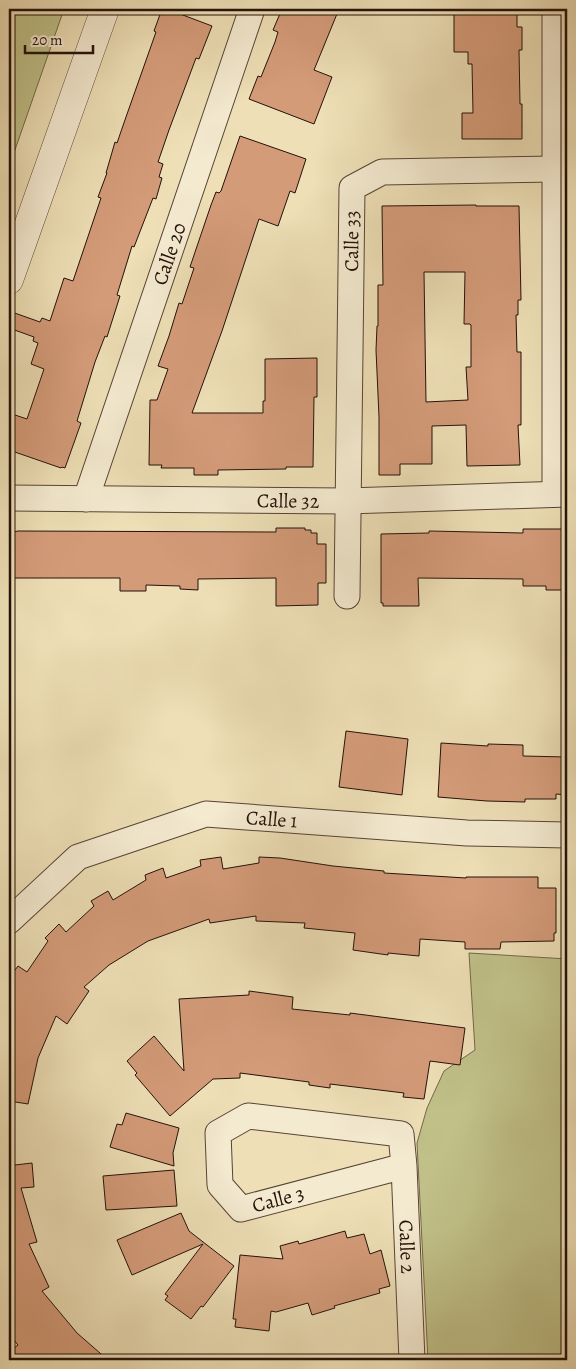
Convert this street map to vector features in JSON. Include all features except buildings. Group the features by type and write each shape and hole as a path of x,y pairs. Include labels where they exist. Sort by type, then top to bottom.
{"street":[{"path":"9,280 105,9"},
{"name":"Calle 20","path":"86,499 252,9"},
{"path":"555,9 555,169 561,494"},
{"name":"Calle 33","path":"347,501 352,188 382,172 555,169"},
{"name":"Calle 32","path":"9,498 347,501 561,494"},
{"path":"347,501 347,596"},
{"name":"Calle 1","path":"9,921 78,857 206,814 467,833 567,835"},
{"name":"Calle 3","path":"401,1134 248,1116 218,1134 220,1185 241,1209 404,1166"},
{"name":"Calle 2","path":"401,1134 412,1360"}],"green space":[{"path":"9,9 64,9 9,167"},
{"path":"469,953 567,959 567,1360 428,1360 417,1143 427,1108 444,1071 475,1050"}]}
